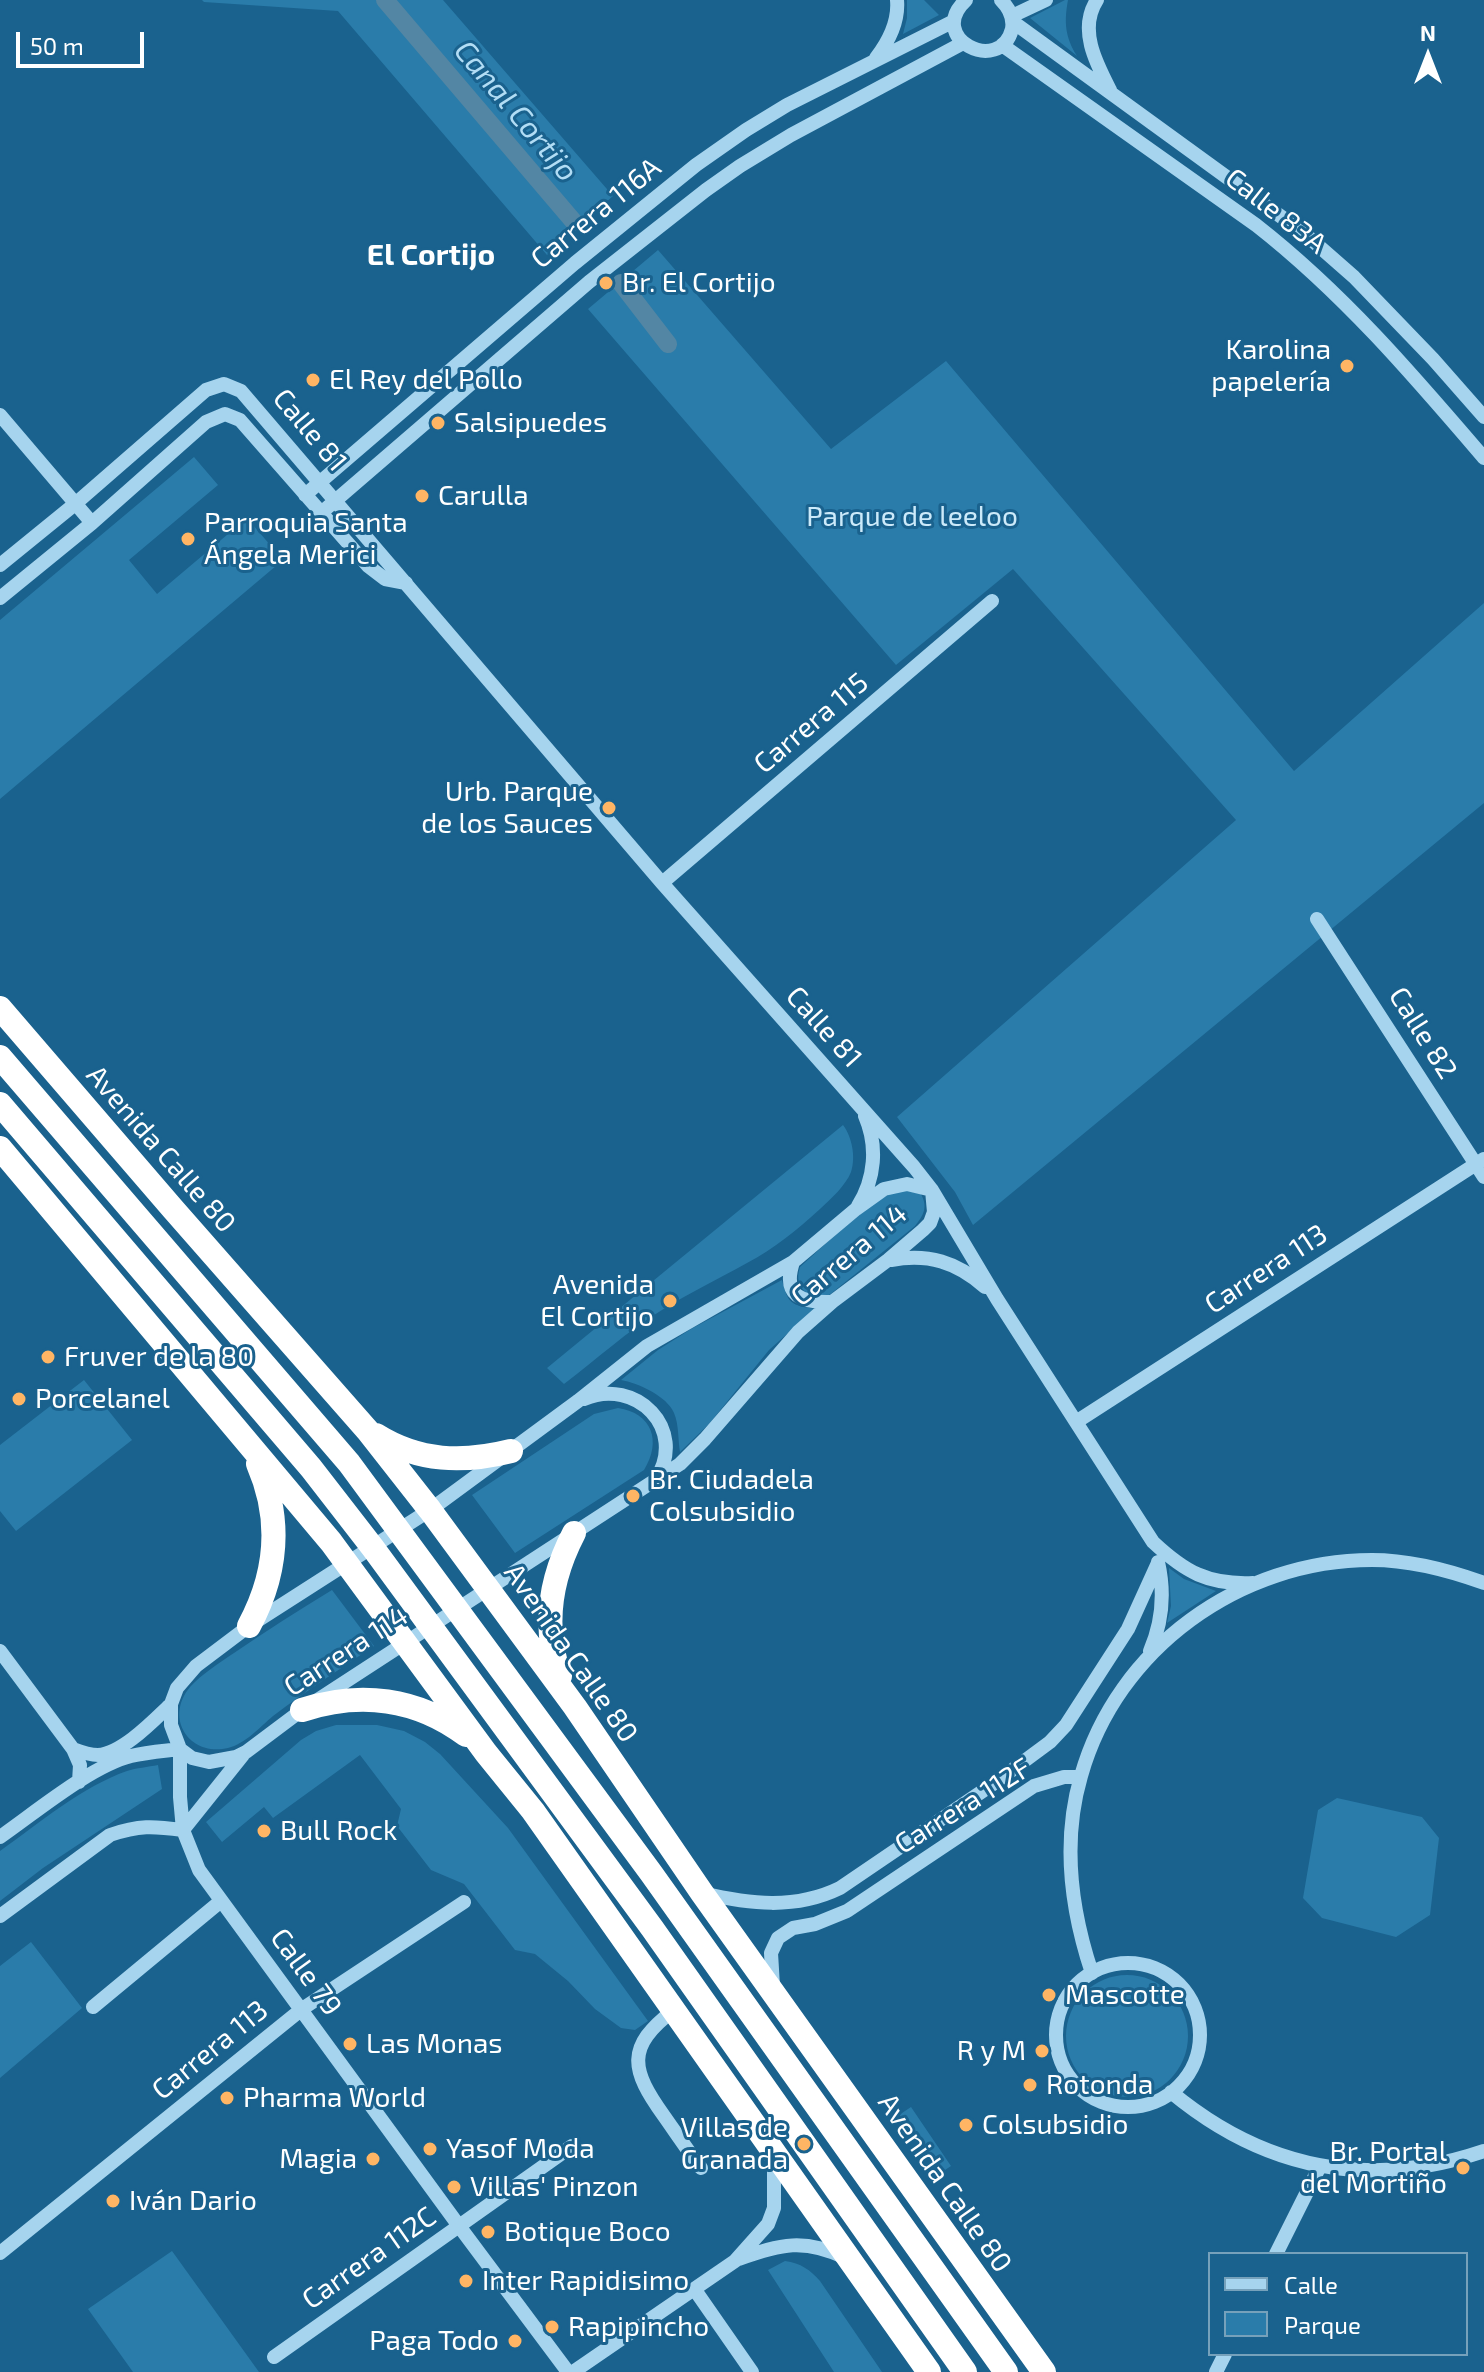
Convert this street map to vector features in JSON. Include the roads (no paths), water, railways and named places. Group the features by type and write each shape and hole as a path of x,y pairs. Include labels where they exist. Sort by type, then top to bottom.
{"highway":[{"name":"Avenida Calle 80","path":"0,1008 368,1431 430,1510 575,1707 702,1893 1044,2372"},
{"path":"0,1057 349,1463 401,1530 651,1873 1006,2372"},
{"path":"0,1104 311,1468 373,1548 643,1915 965,2372"},
{"path":"0,1148 348,1564 486,1753 533,1811 929,2372"},
{"path":"239,1431 265,1480 272,1507 274,1535 270,1573 262,1600 249,1626"},
{"path":"368,1431 414,1454 439,1459 476,1458 511,1451"},
{"path":"574,1533 557,1571 550,1612 550,1637 555,1661 575,1707"},
{"path":"302,1710 346,1699 391,1701 440,1718 465,1734 486,1753"}],"street":[{"path":"873,61 891,35 897,0"},
{"path":"945,0 959,10 958,37 963,43 975,50 990,51 1008,38 1012,19 1046,0"},
{"name":"Calle 83A","path":"1001,0 1009,8 1012,19 1305,234 1354,277 1484,417"},
{"path":"1097,0 1089,31 1090,48 1113,94"},
{"name":"Carrera 116A","path":"305,495 575,263 696,165 787,105 873,61 959,10"},
{"name":"Carrera 116A","path":"321,513 589,282 706,190 791,135 963,43"},
{"name":"Calle 83A","path":"1002,45 1295,256 1337,294 1412,373 1484,458"},
{"path":"1256,225 1270,208"},
{"path":"1337,294 1354,277"},
{"name":"Calle 81","path":"75,504 206,390 224,384 248,397 662,883 932,1190 997,1299 1153,1542 1185,1569 1206,1579 1230,1584 1253,1583"},
{"name":"Calle 81","path":"92,523 206,422 225,414 240,420 376,574 406,583"},
{"path":"0,415 92,523 0,598"},
{"path":"0,565 75,504"},
{"name":"Carrera 115","path":"662,883 992,601"},
{"name":"Calle 82","path":"1317,919 1481,1167"},
{"path":"856,1209 868,1186 873,1160 869,1125 861,1108"},
{"name":"Carrera 113","path":"1076,1422 1481,1167"},
{"name":"Carrera 114","path":"0,1837 79,1782 130,1756 180,1749 192,1758 209,1762 246,1752 302,1710 653,1482 692,1453 783,1348 832,1302 888,1260 930,1223 934,1204 932,1190 907,1184 884,1189 793,1262 647,1346 430,1510 249,1626 190,1673 177,1688 171,1704 151,1723 110,1752 98,1755 73,1749"},
{"path":"888,1260 917,1257 946,1261 964,1270 997,1299"},
{"path":"793,1262 790,1285 799,1299 832,1302"},
{"path":"578,1401 606,1393 620,1393 634,1398 656,1416 666,1443 661,1471 653,1482"},
{"name":"Calle 81","path":"1147,1657 1157,1634 1162,1610 1162,1585 1153,1542"},
{"path":"1092,1973 1076,1917 1072,1888 1071,1832 1080,1777 1107,1713 1147,1657 1179,1627 1214,1603 1253,1583 1291,1570 1331,1562 1371,1560 1425,1566 1484,1583"},
{"name":"Carrera 112F","path":"702,1893 775,1904 829,1894 996,1782 1050,1742 1066,1725 1128,1629 1158,1563"},
{"path":"0,1651 73,1749 80,1765 79,1782"},
{"path":"171,1704 171,1725 180,1749"},
{"name":"Calle 79","path":"180,1749 183,1830 199,1870 459,2226 571,2372"},
{"path":"0,1916 110,1835 149,1826 183,1830 246,1752"},
{"name":"Carrera 112F","path":"774,1994 771,1953 785,1931 832,1919 855,1907 1034,1786 1064,1777 1080,1777"},
{"path":"93,2007 221,1901"},
{"name":"Carrera 113","path":"0,2253 302,2009 464,1902"},
{"path":"1134,1964 1155,1969 1174,1980 1189,1996 1197,2016 1200,2037 1196,2058 1187,2077 1171,2092 1154,2102 1135,2107 1115,2106 1096,2100 1079,2089 1066,2074 1057,2052 1056,2029 1062,2007 1074,1987 1092,1973 1113,1965 1134,1964"},
{"path":"674,2010 647,2034 640,2051 639,2071 645,2089 701,2168"},
{"path":"1171,2092 1235,2137 1276,2155 1320,2166 1360,2171 1400,2170 1460,2159 1484,2151"},
{"name":"Carrera 112C","path":"274,2357 572,2146"},
{"path":"571,2372 735,2261 768,2224 774,2208 774,2151"},
{"path":"1277,2252 1320,2166"},
{"path":"735,2261 782,2245 800,2244 830,2251 850,2260"},
{"path":"695,2290 752,2372"}],"waterway":[{"name":"Canal Cortijo","path":"385,0 574,222"},
{"name":"Canal Cortijo","path":"621,283 668,344"}],"place":[{"name":"Br. El Cortijo","path":"606,283"},
{"name":"Karolina papelería","path":"1347,366"},
{"name":"El Rey del Pollo","path":"313,380"},
{"name":"Salsipuedes","path":"438,423"},
{"name":"Carulla","path":"422,496"},
{"name":"Parroquia Santa Ángela Merici","path":"188,539"},
{"name":"Urb. Parque de los Sauces","path":"609,808"},
{"name":"Avenida El Cortijo","path":"670,1301"},
{"name":"Fruver de la 80","path":"48,1357"},
{"name":"Porcelanel","path":"19,1399"},
{"name":"Br. Ciudadela Colsubsidio","path":"633,1496"},
{"name":"Bull Rock","path":"264,1831"},
{"name":"Mascotte","path":"1049,1995"},
{"name":"Las Monas","path":"350,2044"},
{"name":"R y M","path":"1042,2051"},
{"name":"Rotonda","path":"1030,2085"},
{"name":"Pharma World","path":"227,2098"},
{"name":"Colsubsidio","path":"966,2125"},
{"name":"Villas de Granada","path":"804,2144"},
{"name":"Yasof Moda","path":"430,2149"},
{"name":"Magia","path":"373,2159"},
{"name":"Br. Portal del Mortiño","path":"1463,2168"},
{"name":"Villas' Pinzon","path":"454,2187"},
{"name":"Iván Dario","path":"113,2201"},
{"name":"Botique Boco","path":"488,2232"},
{"name":"Inter Rapidisimo","path":"466,2281"},
{"name":"Rapipincho","path":"552,2327"},
{"name":"Paga Todo","path":"515,2341"}],"district":[{"name":"El Cortijo","path":"431,255"}],"park label":[{"name":"Parque de leeloo","path":"912,517"}]}
